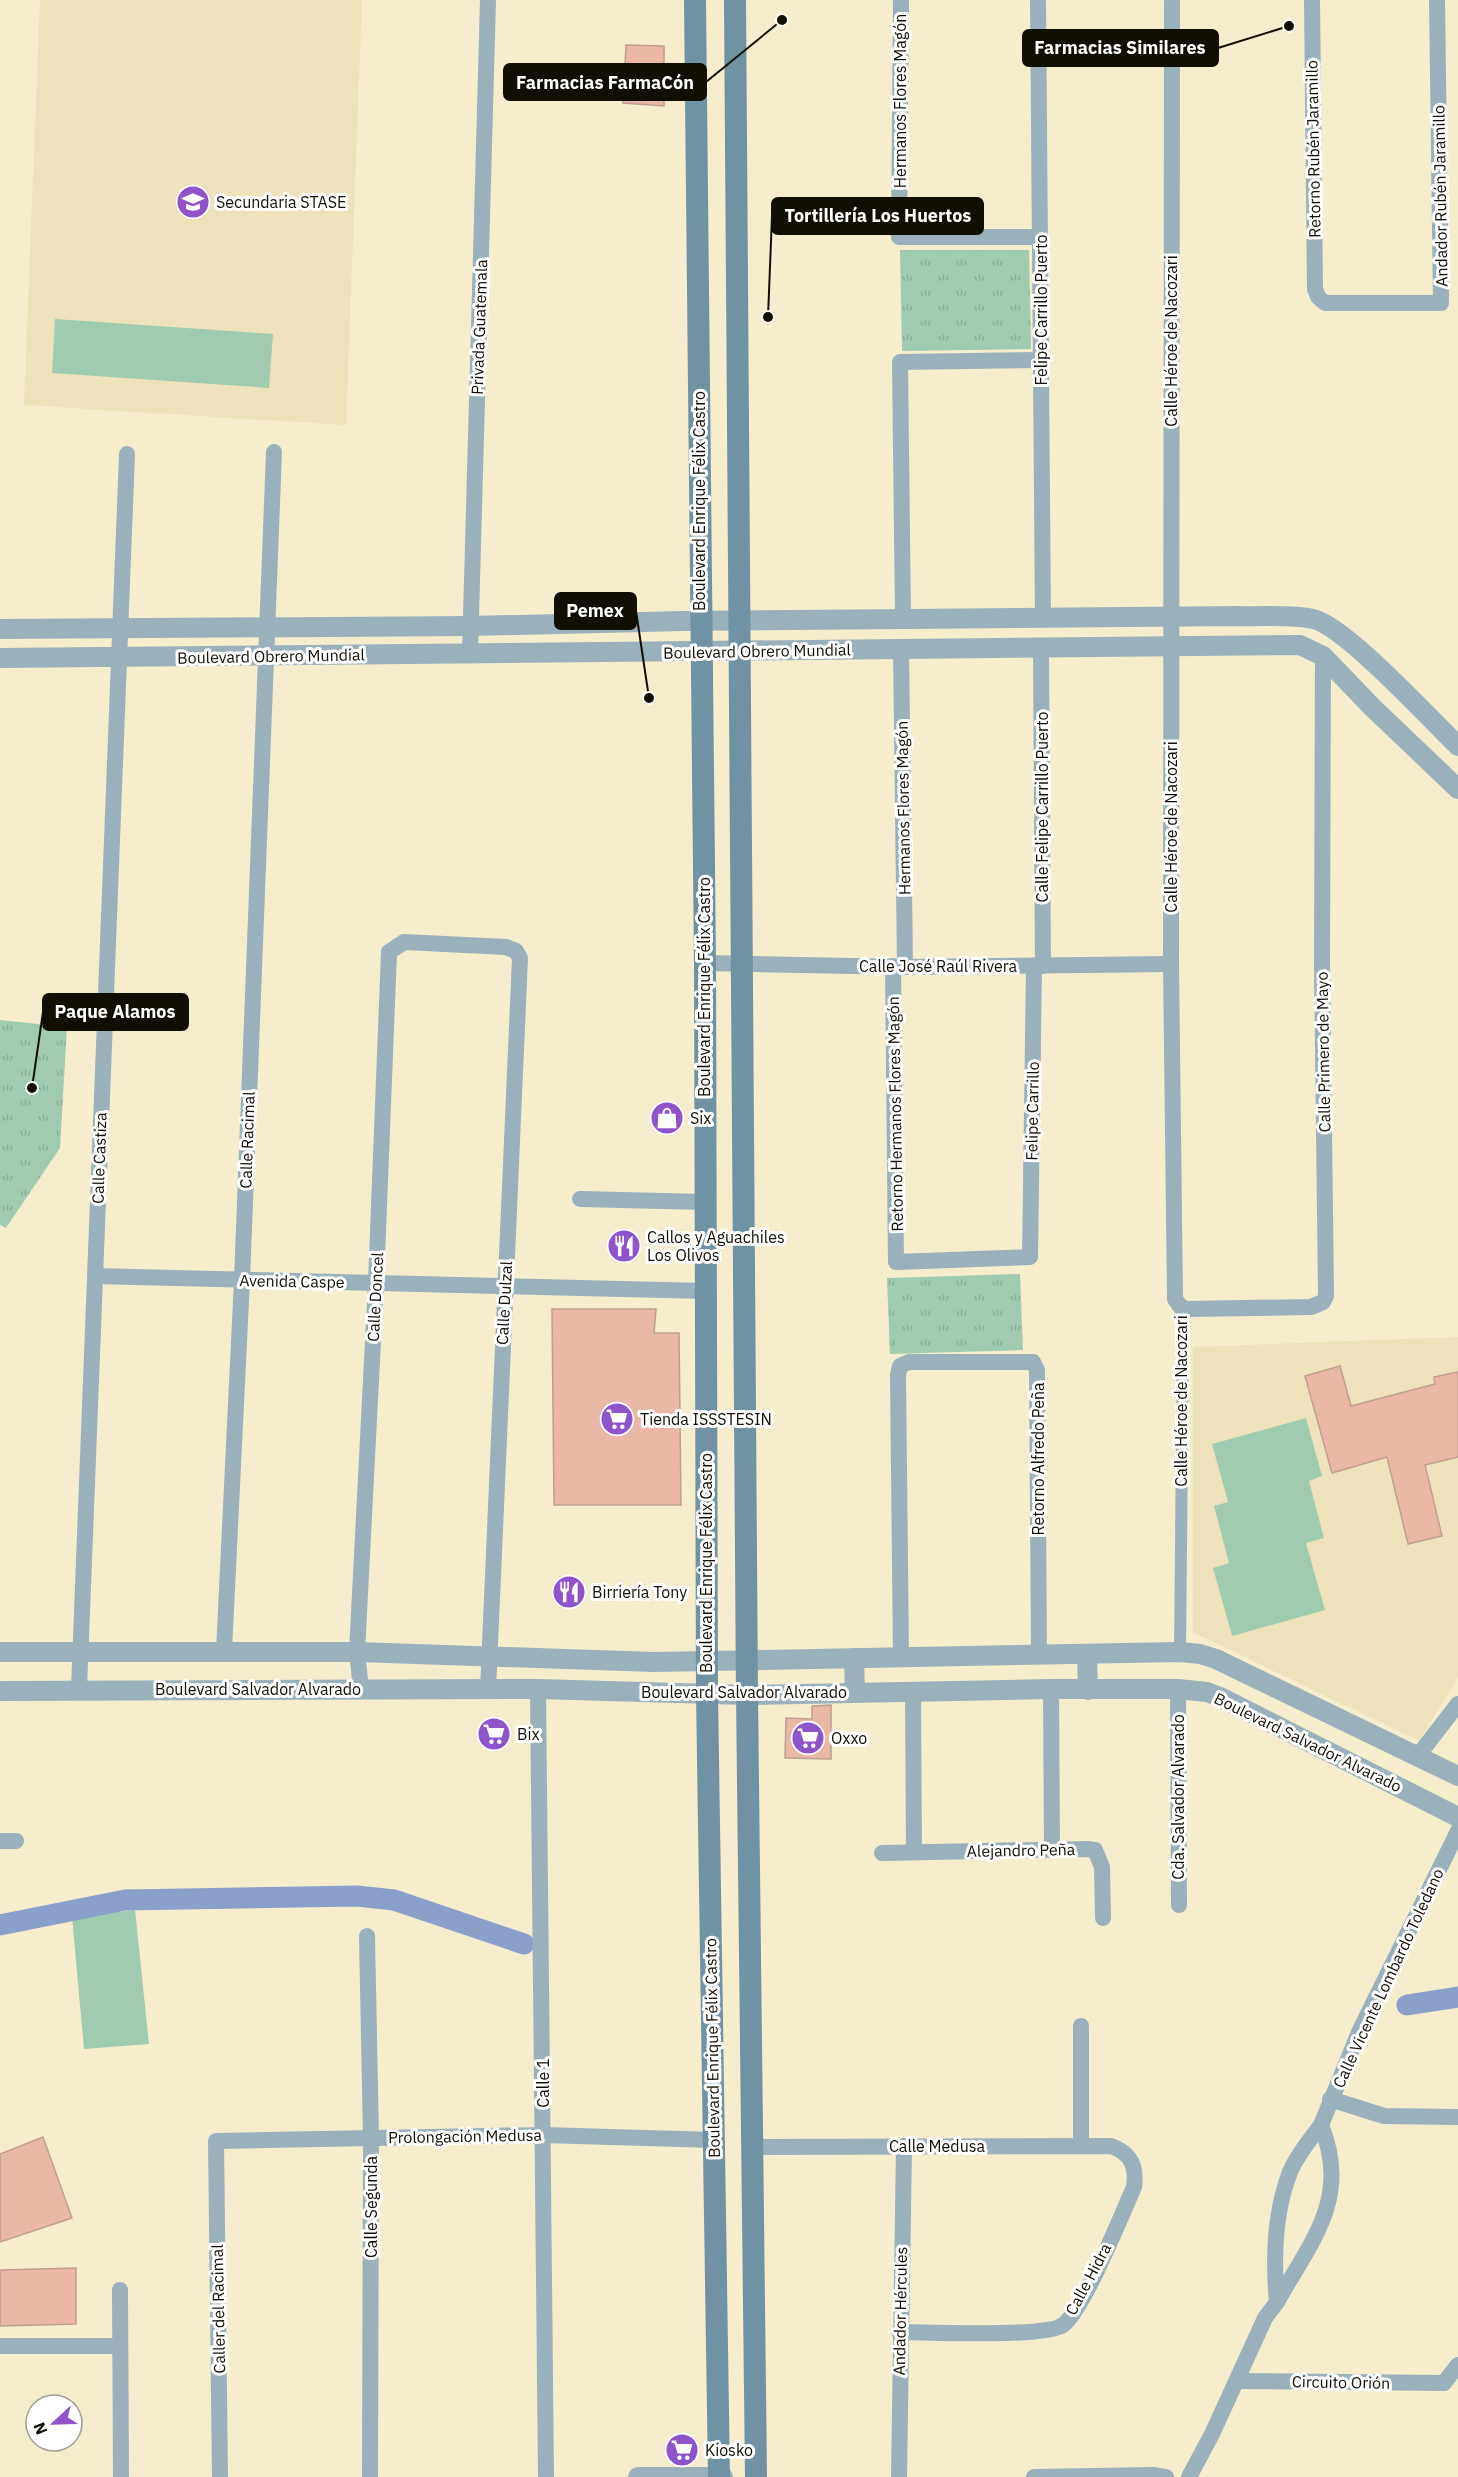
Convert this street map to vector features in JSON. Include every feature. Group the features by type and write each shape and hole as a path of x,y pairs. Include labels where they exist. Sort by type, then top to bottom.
{"main road":[{"name":"Boulevard Enrique Félix Castro","path":"695,0 705,963 707,1694 720,2477"},
{"path":"735,0 746,1660 756,2477"}],"street":[{"name":"Privada Guatemala","path":"470,654 488,0"},
{"name":"Hermanos Flores Magón","path":"901,0 899,237 1040,237"},
{"name":"Felipe Carrillo Puerto","path":"1038,0 1043,619"},
{"name":"Calle Héroe de Nacozari","path":"1172,0 1171,964 1175,1299 1180,1306 1183,1334 1180,1652"},
{"name":"Retorno Rubén Jaramillo","path":"1312,0 1315,289 1318,297"},
{"name":"Andador Rubén Jaramillo","path":"1318,297 1325,303 1441,303 1437,0"},
{"path":"903,619 900,362 1041,360"},
{"name":"Calle Racimal","path":"224,1652 242,1280 274,452"},
{"name":"Calle Castiza","path":"79,1689 127,454"},
{"name":"Boulevard Obrero Mundial","path":"0,629 471,626 700,621 1239,616 1313,619 1329,625 1387,676 1458,746"},
{"path":"963,620 963,649"},
{"name":"Boulevard Obrero Mundial","path":"0,658 1300,645 1323,656 1372,707 1458,789"},
{"name":"Calle Felipe Carrillo Puerto","path":"1038,966 1041,647"},
{"name":"Hermanos Flores Magón","path":"899,966 901,650"},
{"name":"Calle Primero de Mayo","path":"1180,1306 1186,1309 1311,1307 1323,1302 1326,1296 1322,976 1323,656"},
{"name":"Calle Dulzal","path":"397,945 404,942 506,947 516,951 520,958 488,1690"},
{"name":"Calle Doncel","path":"361,1689 357,1652 376,1283 389,952 397,945"},
{"name":"Calle José Raúl Rivera","path":"705,963 899,966 1171,964"},
{"name":"Retorno Hermanos Flores Magón","path":"896,1262 899,966"},
{"name":"Felipe Carrillo","path":"896,1262 1030,1257 1038,966"},
{"path":"580,1199 705,1202"},
{"name":"Avenida Caspe","path":"94,1276 705,1291"},
{"name":"Retorno Alfredo Peña","path":"901,1657 898,1375 900,1366 909,1362 1033,1362 1037,1370 1039,1655"},
{"name":"Boulevard Salvador Alvarado","path":"0,1652 357,1652 654,1662 1180,1652 1216,1659 1458,1776"},
{"path":"1087,1654 1088,1690"},
{"path":"854,1658 855,1693"},
{"name":"Boulevard Salvador Alvarado","path":"0,1691 538,1689 747,1695 1178,1689 1207,1692 1220,1697 1458,1817"},
{"name":"Calle 1","path":"538,1689 546,2477"},
{"path":"1051,1689 1052,1849"},
{"name":"Cda. Salvador Alvarado","path":"1178,1689 1179,1905"},
{"path":"913,1691 914,1852"},
{"path":"1417,1757 1458,1704"},
{"name":"Calle Vicente Lombardo Toledano","path":"1277,2302 1275,2252 1284,2191 1298,2156 1321,2126 1359,2030 1458,1831"},
{"name":"Alejandro Peña","path":"882,1853 1095,1850 1102,1867 1103,1918"},
{"name":"Calle Segunda","path":"367,1936 371,2137 370,2477"},
{"path":"1081,2026 1081,2146"},
{"path":"1330,2099 1384,2116 1458,2117"},
{"path":"1175,2477 1190,2477 1238,2381 1265,2318 1320,2229 1330,2198 1333,2178 1329,2146 1321,2126"},
{"name":"Prolongación Medusa","path":"216,2141 543,2135 714,2140"},
{"name":"Caller del Racimal","path":"216,2141 220,2477"},
{"name":"Andador Hércules","path":"898,2477 904,2146"},
{"name":"Calle Medusa","path":"751,2147 1111,2146 1122,2150"},
{"name":"Calle Hidra","path":"899,2332 1038,2332 1062,2325 1083,2296 1134,2187 1136,2175 1134,2165 1122,2150"},
{"path":"120,2290 121,2477"},
{"path":"0,2346 120,2346"},
{"name":"Circuito Orión","path":"1238,2381 1444,2383 1458,2365"},
{"path":"1034,2477 1155,2475 1166,2477"},
{"path":"638,2477 720,2477"}],"shaded area":[{"name":"Secundaria STASE","path":"40,0 362,0 346,425 24,405"},
{"path":"1458,1337 1458,1677 1419,1741 1193,1632 1193,1347"}],"green space":[{"path":"900,250 1029,250 1031,349 902,351"},
{"path":"55,319 273,334 269,388 52,373"},
{"path":"0,1020 67,1027 60,1148 6,1228 0,1225"},
{"path":"1020,1274 1023,1350 890,1354 887,1278"},
{"path":"1306,1418 1322,1476 1309,1481 1324,1538 1306,1543 1325,1610 1232,1636 1213,1568 1229,1563 1214,1506 1228,1502 1212,1444"},
{"path":"135,1910 149,2044 84,2049 72,1917"}],"building":[{"path":"626,45 664,46 664,106 623,103"},
{"name":"Tienda ISSSTESIN","path":"552,1309 656,1309 654,1333 679,1333 681,1505 554,1505"},
{"path":"1340,1366 1351,1406 1435,1384 1434,1377 1458,1372 1458,1457 1425,1465 1442,1536 1408,1544 1387,1457 1332,1473 1305,1376"},
{"name":"Oxxo","path":"831,1705 831,1759 785,1758 786,1718 812,1719 812,1706"},
{"path":"43,2137 72,2218 0,2242 0,2154"},
{"path":"76,2268 76,2324 0,2326 0,2270"}],"waterway":[{"path":"0,1925 125,1900 357,1896 394,1900 524,1944"},
{"path":"1407,2005 1458,1997"}],"place":[{"name":"Farmacias FarmaCón","path":"782,20"},
{"name":"Farmacias Similares","path":"1289,26"},
{"name":"Secundaria STASE","path":"193,202"},
{"name":"Tortillería Los Huertos","path":"768,317"},
{"name":"Pemex","path":"649,698"},
{"name":"Paque Alamos","path":"32,1088"},
{"name":"Six","path":"667,1118"},
{"name":"Callos y Aguachiles Los Olivos","path":"624,1246"},
{"name":"Tienda ISSSTESIN","path":"617,1419"},
{"name":"Birriería Tony","path":"569,1592"},
{"name":"Bix","path":"494,1734"},
{"name":"Oxxo","path":"808,1738"},
{"name":"Kiosko","path":"682,2450"}]}
